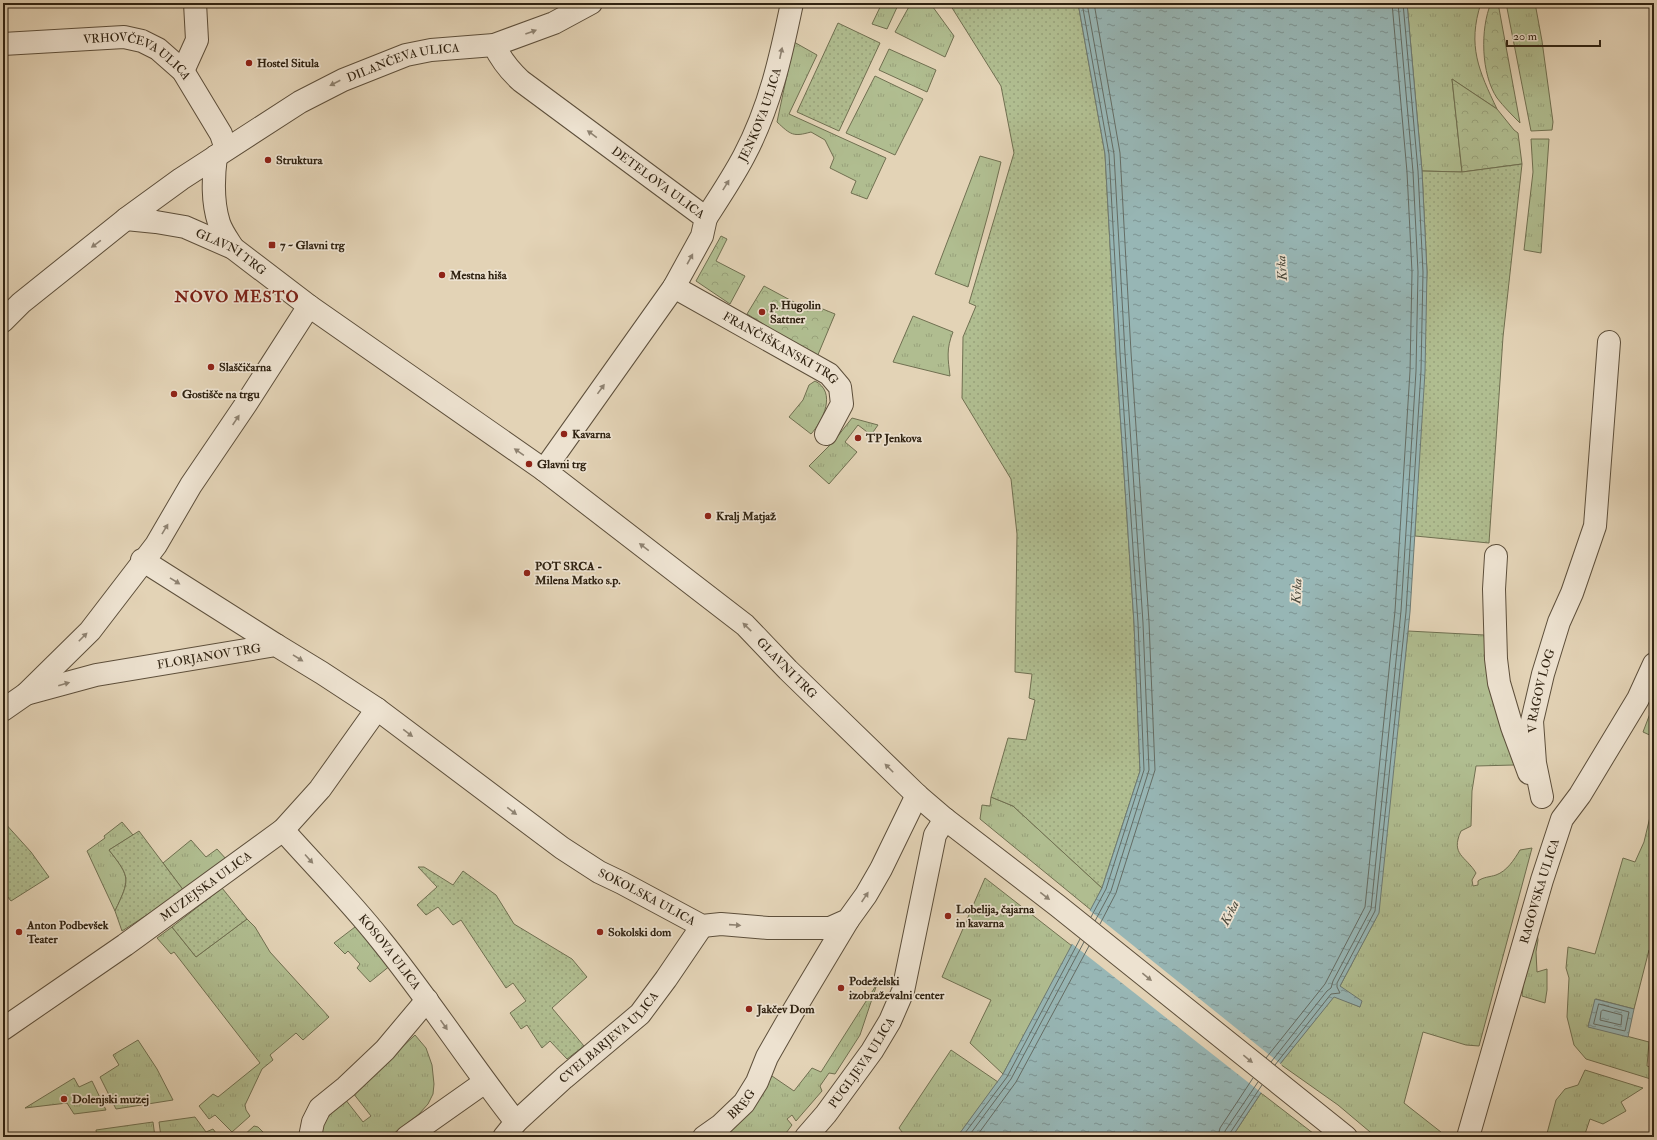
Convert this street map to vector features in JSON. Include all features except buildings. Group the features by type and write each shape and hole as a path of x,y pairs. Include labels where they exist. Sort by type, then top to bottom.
{"street":[{"path":"183,71 197,40 195,3"},
{"name":"DILANČEVA ULICA","path":"228,148 300,102 374,66 406,55 431,50 494,45 554,24 591,3"},
{"name":"JENKOVA ULICA","path":"706,218 744,156 765,108 777,74 792,3"},
{"name":"VRHOVČEVA ULICA","path":"3,44 124,37 142,41 158,48 183,71 228,148"},
{"name":"DETELOVA ULICA","path":"494,45 499,57 521,82 706,218 702,236 674,287 544,470"},
{"path":"3,321 21,303 126,219 181,179 228,148"},
{"path":"228,148 213,182 214,200 220,224 233,248"},
{"name":"GLAVNI TRG","path":"126,219 184,227 233,248 309,306 544,470 745,625 788,670 917,795 945,819 1014,872 1346,1137"},
{"name":"FRANČIŠKANSKI TRG","path":"674,287 829,374 840,387 842,404 826,434"},
{"path":"3,710 26,694 90,631 142,560 156,545 191,485 246,404 309,306"},
{"name":"V RAGOV LOG","path":"1542,797 1535,763 1532,721 1543,674 1595,526 1609,342"},
{"name":"V RAGOV LOG","path":"1496,556 1494,589 1496,659 1499,683 1512,727 1528,771 1542,797"},
{"path":"142,560 276,645"},
{"name":"FLORJANOV TRG","path":"26,694 96,675 276,645 377,709"},
{"name":"RAGOVSKA ULICA","path":"1468,1137 1542,880 1562,819 1580,795 1638,699 1654,664"},
{"name":"MUZEJSKA ULICA","path":"3,1029 125,945 283,830 320,788 377,709"},
{"name":"SOKOLSKA ULICA","path":"377,709 562,848 599,872 622,882 702,926 721,924 768,928 830,928 848,920"},
{"path":"848,920 866,895 881,869 917,795"},
{"path":"1542,797 1562,819"},
{"name":"PUGLJEVA ULICA","path":"806,1137 826,1114 872,1051 890,1021 903,991 935,835 945,819"},
{"name":"KOSOVA ULICA","path":"283,830 380,938 427,1000 485,1082 510,1130"},
{"name":"BREG","path":"704,1137 721,1125 744,1103 757,1082 767,1057 787,1021 848,920"},
{"name":"CVELBARJEVA ULICA","path":"510,1130 564,1078 640,1014 702,926"},
{"path":"310,1137 313,1122 320,1108 346,1087 385,1050 427,1000"},
{"path":"407,1137 485,1082"}],"green space":[{"path":"882,3 899,3 887,29 872,24"},
{"path":"911,3 930,3 954,36 945,57 895,32"},
{"path":"949,3 1078,3 1105,154 1116,353 1134,623 1140,771 1102,888 1013,806 991,797 1008,738 1026,740 1035,700 1029,698 1032,674 1015,672 1017,534 1011,479 962,398 963,337 976,306 969,303 1014,153 1001,86"},
{"path":"1407,3 1481,3 1475,32 1475,45 1480,70 1497,109 1452,79 1462,172 1422,171"},
{"path":"1491,3 1498,3 1520,123 1497,98 1488,77 1485,64 1484,38 1487,14"},
{"path":"1506,3 1535,3 1542,41 1553,122 1552,130 1531,131"},
{"path":"838,23 880,43 839,131 797,112"},
{"path":"794,42 817,55 789,114 886,158 867,199 851,193 856,181 830,168 834,158 825,140 811,132 792,134 777,122"},
{"path":"889,49 936,70 927,92 879,70"},
{"path":"875,76 923,99 895,155 846,133"},
{"path":"1452,79 1497,109 1518,133 1522,164 1462,172"},
{"path":"1531,139 1549,139 1541,253 1524,250 1533,172"},
{"path":"980,156 1001,162 968,287 935,274"},
{"path":"1522,164 1503,337 1489,543 1415,536 1427,272 1422,171 1462,172"},
{"path":"721,236 727,239 716,261 745,276 730,304 696,281"},
{"path":"764,286 805,308 808,303 835,314 817,357 747,314"},
{"path":"913,316 953,332 948,349 950,376 893,362"},
{"path":"815,381 822,386 827,399 826,407 820,422 811,434 789,417 803,400 809,385"},
{"path":"852,418 878,425 871,435 858,425 845,442 857,452 829,484 809,466 834,441"},
{"path":"1408,631 1484,635 1494,703 1514,765 1476,766 1472,791 1471,826 1461,831 1457,845 1461,855 1476,873 1472,880 1473,886 1478,885 1478,881 1484,878 1504,871 1520,850 1532,848 1479,1046 1466,1045 1423,1032 1404,1103 1446,1136 1445,1137 1376,1137 1338,1105 1280,1064 1334,996 1360,1007 1340,986 1375,920"},
{"path":"1654,703 1654,737 1643,732"},
{"path":"991,797 1013,806 1102,888 1091,910 980,819 982,805 990,806"},
{"path":"1654,800 1654,951 1649,950 1634,1009 1596,999 1588,1026 1649,1042 1647,1066 1654,1068 1654,1080 1586,1059 1574,1045 1567,1017 1569,978 1566,968 1568,947 1595,954 1623,858 1635,862 1644,842"},
{"path":"3,821 31,852 49,877 11,901 3,891"},
{"path":"122,822 133,835 109,850 125,873 126,879 123,892 115,911 87,851 105,838 104,836"},
{"path":"139,831 184,891 122,931 115,911 123,892 126,879 125,873 109,850"},
{"path":"191,840 206,857 217,849 227,860 184,891 163,863"},
{"path":"418,867 424,867 453,885 463,871 496,895 514,924 572,959 587,977 552,1008 584,1046 567,1059 550,1041 542,1048 527,1025 521,1029 510,1013 526,1001 513,983 506,988 461,920 453,925 438,907 426,915 417,905 437,887"},
{"path":"985,878 1072,946 1003,1074 970,1043 991,1000 942,977"},
{"path":"222,888 247,919 196,957 172,927"},
{"path":"247,919 255,927 270,952 329,1017 303,1040 296,1033 270,1055 273,1060 262,1069 245,1105 250,1116 232,1132 215,1115 209,1119 199,1106 213,1094 218,1097 260,1063 174,952 171,954 157,938 172,927 196,957"},
{"path":"355,927 364,930 391,965 370,982 357,968 360,964 348,951 345,954 334,943"},
{"path":"1537,932 1537,972 1547,969 1547,990 1545,1003 1522,996 1524,977"},
{"path":"877,984 860,1035 835,1074 829,1073 820,1086 822,1091 796,1121 792,1115 787,1119 792,1125 783,1137 718,1137 763,1089 772,1076 794,1091 812,1068 821,1072"},
{"path":"415,1035 426,1048 432,1065 434,1084 433,1094 428,1104 419,1114 389,1137 319,1137 325,1120 345,1099 363,1122 371,1116 353,1093"},
{"path":"138,1040 157,1069 173,1100 116,1109 100,1077 119,1065 113,1055"},
{"path":"951,1050 998,1082 957,1137 906,1137 899,1128"},
{"path":"1585,1070 1643,1088 1621,1102 1626,1111 1603,1124 1590,1119 1584,1137 1546,1137 1556,1100 1565,1089 1578,1085"},
{"path":"74,1078 79,1087 92,1081 106,1110 74,1114 67,1103 25,1108"},
{"path":"1261,1093 1318,1137 1232,1137"},
{"path":"195,1117 206,1132 213,1129 219,1137 161,1137 159,1122"},
{"path":"153,1122 155,1137 97,1137 96,1130"},
{"path":"254,1126 258,1127 268,1137 242,1137"}],"water":[{"name":"Krka","path":"1078,3 1407,3 1422,171 1427,272 1425,372 1410,612 1379,913 1340,986 1362,1001 1360,1007 1334,997 1280,1064 1232,1137 957,1137 1003,1074 1102,888 1140,771 1134,623 1116,353 1105,154"},
{"path":"1595,999 1634,1009 1628,1037 1588,1027"}],"pier":[{"path":"1089,910 1282,1065 1263,1094 1071,943"}],"place":[{"name":"Hostel Situla","path":"249,63"},
{"name":"Struktura","path":"268,160"},
{"name":"7 ~ Glavni trg","path":"272,245"},
{"name":"Mestna hiša","path":"442,275"},
{"name":"p. Hugolin Sattner","path":"762,312"},
{"name":"Slaščičarna","path":"211,367"},
{"name":"Gostišče na trgu","path":"174,394"},
{"name":"Kavarna","path":"564,434"},
{"name":"TP Jenkova","path":"858,438"},
{"name":"Glavni trg","path":"529,464"},
{"name":"Kralj Matjaž","path":"708,516"},
{"name":"POT SRCA - Milena Matko s.p.","path":"527,573"},
{"name":"Lobelija, čajarna in kavarna","path":"948,916"},
{"name":"Anton Podbevšek Teater","path":"19,932"},
{"name":"Sokolski dom","path":"600,932"},
{"name":"Podeželski izobraževalni center","path":"841,988"},
{"name":"Jakčev Dom","path":"749,1009"},
{"name":"Dolenjski muzej","path":"64,1099"}],"district":[{"name":"NOVO MESTO","path":"237,297"}]}
